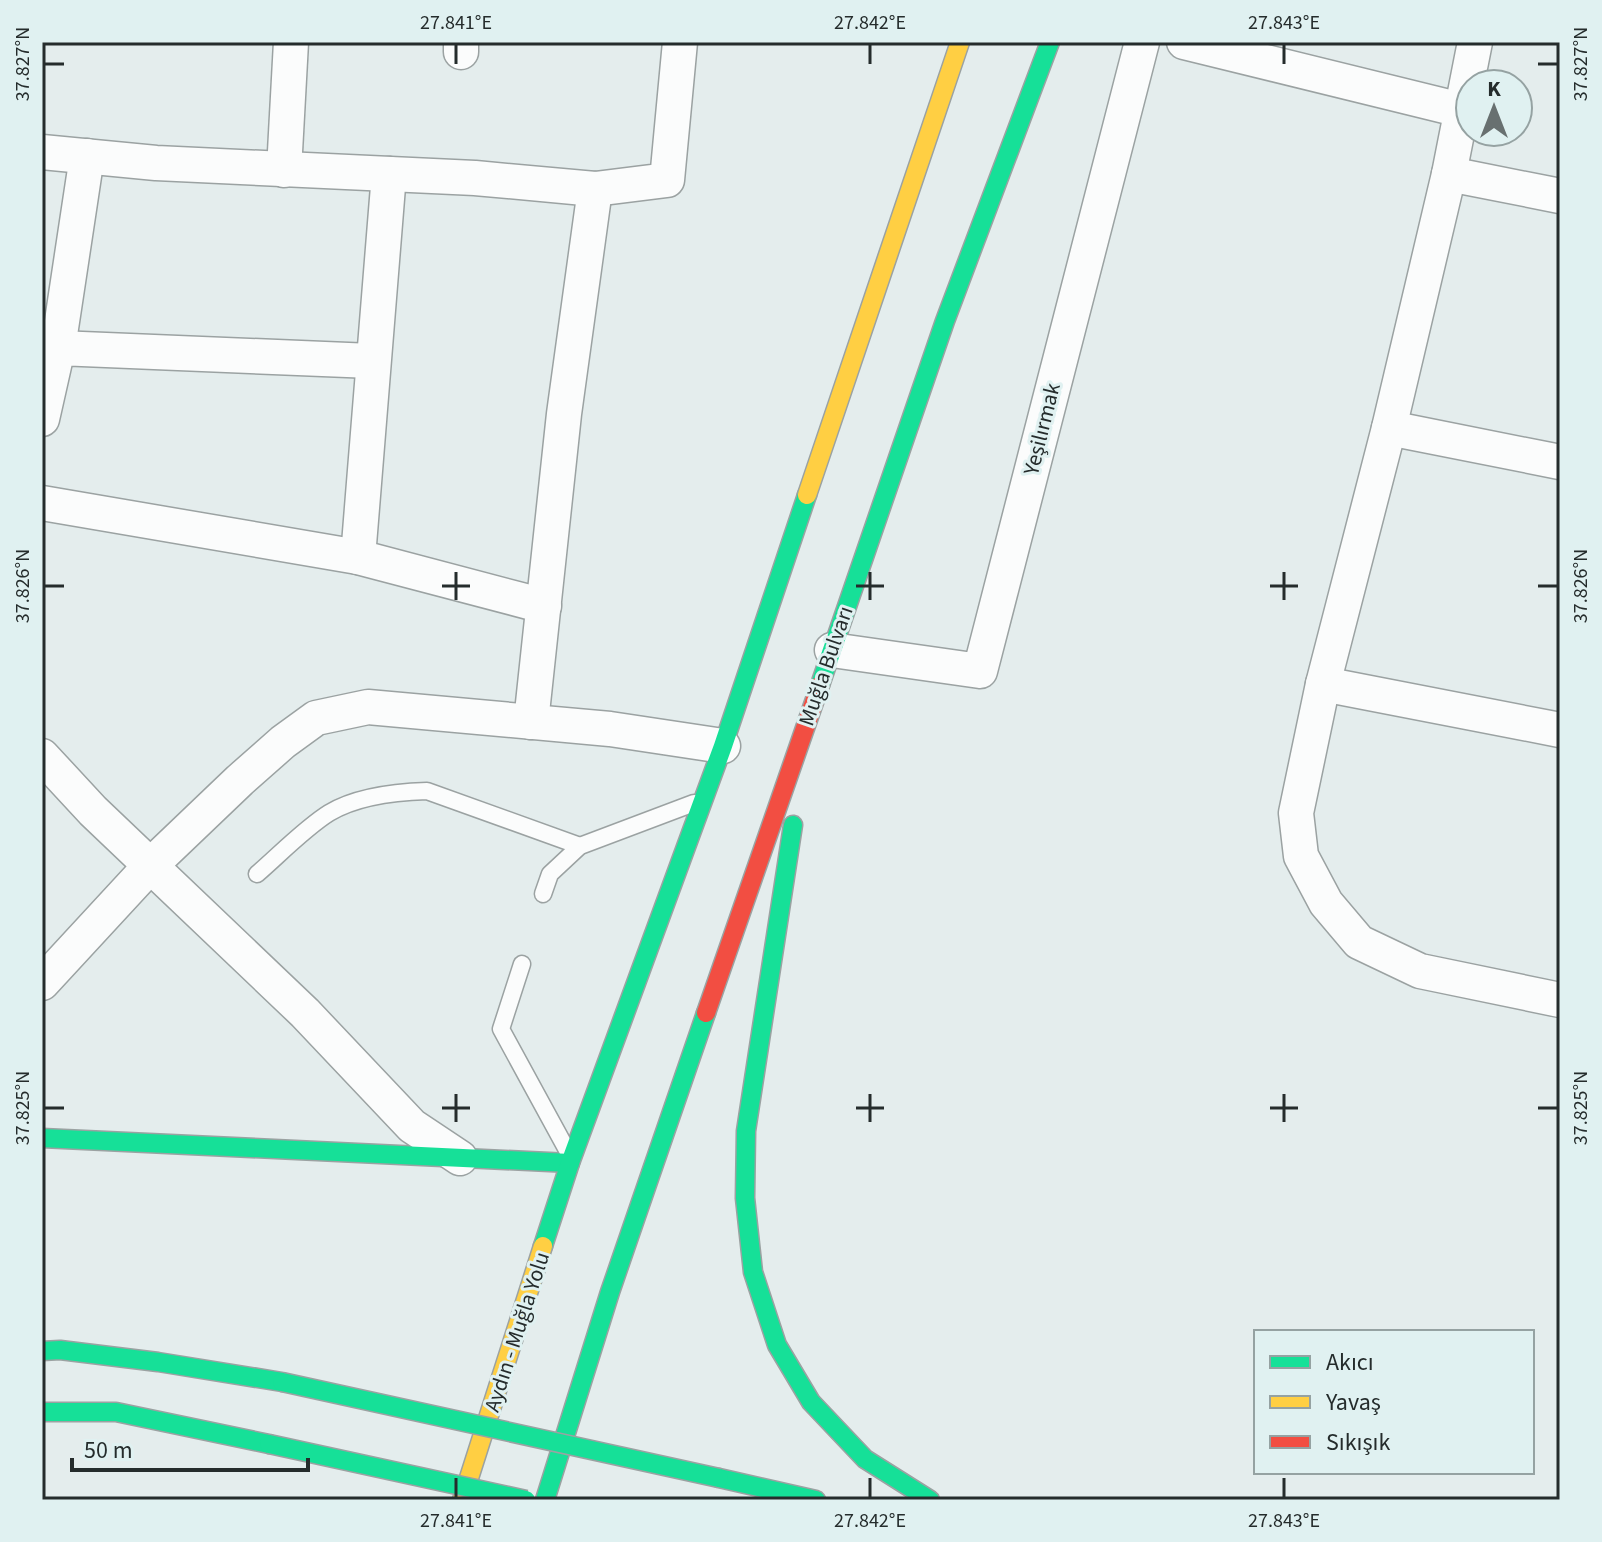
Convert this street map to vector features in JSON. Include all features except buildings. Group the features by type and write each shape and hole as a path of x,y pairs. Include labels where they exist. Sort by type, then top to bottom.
{"main road":[{"path":"42,1138 571,1161 723,746 960,42"},
{"name":"Muğla Bulvarı","path":"545,1500 610,1292 945,321 1050,42"},
{"path":"810,714 746,1131 745,1198 753,1272 777,1345 811,1402 865,1459 930,1500"},
{"name":"Aydın - Muğla Yolu","path":"462,1500 571,1161"},
{"path":"506,1304 564,1188"},
{"path":"42,1351 60,1350 130,1358 282,1382 816,1500"},
{"path":"429,1500 467,1401"},
{"path":"42,1412 116,1412 526,1500"}],"street":[{"path":"284,170 291,42"},
{"path":"42,152 156,163 475,178 595,189 667,180 680,42"},
{"name":"Yeşilırmak","path":"832,650 980,671 1142,42"},
{"path":"1184,42 1454,108"},
{"path":"1470,68 1475,42"},
{"path":"1454,147 1389,428 1323,684 1296,813 1301,856 1326,903 1359,942 1420,971 1560,1000"},
{"path":"42,419 50,346 87,156"},
{"path":"358,557 389,174"},
{"path":"1449,174 1560,196"},
{"path":"531,722 564,414 595,189"},
{"path":"50,346 372,361"},
{"path":"1389,428 1560,462"},
{"path":"42,503 358,557 544,606"},
{"path":"1323,684 1560,730"},
{"path":"42,983 151,865 262,761 316,718 368,707 610,729 723,746"},
{"path":"42,756 93,811 305,1013 412,1126 460,1158"}],"lane":[{"path":"257,874 329,813 353,803 402,792 427,791 580,846"},
{"path":"543,894 550,874 580,846 703,800"},
{"path":"522,964 501,1029 571,1161"}],"traffic: fast":[{"path":"820,685 945,321 1050,42"},
{"path":"543,1246 570,1163 723,746 807,495"},
{"path":"793,825 746,1131 745,1198 753,1272 777,1345 811,1402 865,1459 930,1500"},
{"path":"545,1500 610,1292 706,1013"},
{"path":"42,1138 570,1163"},
{"path":"42,1351 60,1350 158,1362 282,1382"},
{"path":"282,1382 719,1478"},
{"path":"42,1412 116,1412 269,1444"},
{"path":"269,1444 526,1500"},
{"path":"719,1478 816,1500"}],"traffic: slow":[{"path":"807,495 960,42"},
{"path":"462,1500 543,1246"}],"traffic: jam":[{"path":"706,1013 820,685"}]}
